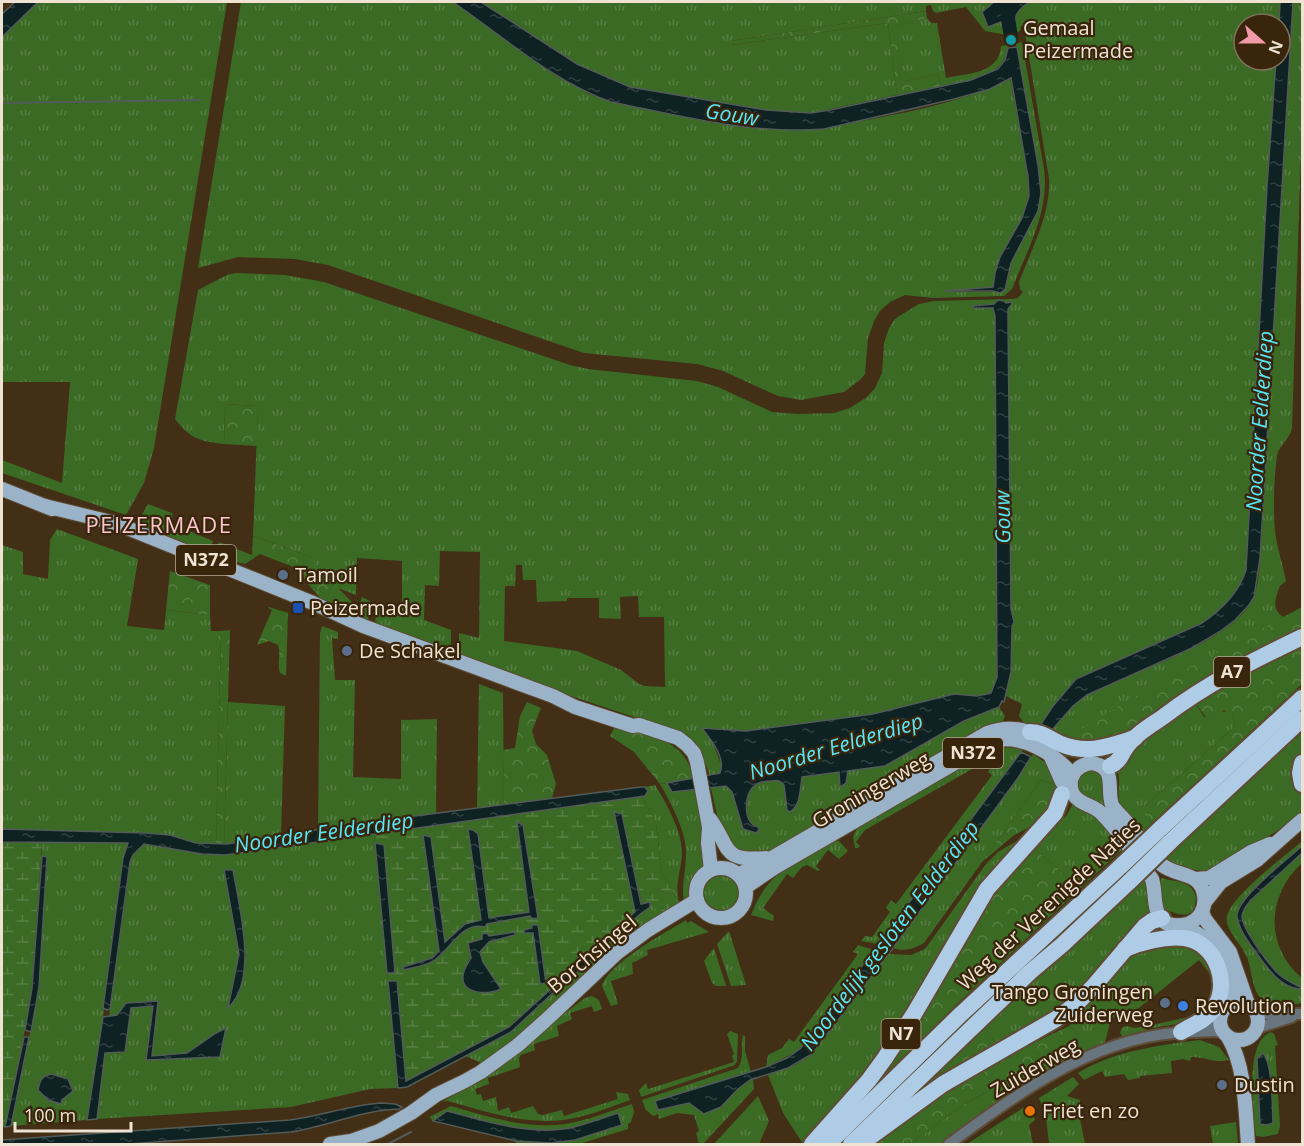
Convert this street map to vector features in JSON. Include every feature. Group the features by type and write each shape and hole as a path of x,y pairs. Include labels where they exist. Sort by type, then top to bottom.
{"highway":[{"name":"A7","path":"1107,766 1119,760 1125,748 1135,738 1166,714 1232,672 1302,637"},
{"name":"Weg der Verenigde Naties","path":"851,1144 1030,972 1130,881 1165,836 1232,763 1302,698"},
{"name":"Weg der Verenigde Naties","path":"828,1144 960,1015 1119,867 1222,793 1302,719"},
{"name":"A7","path":"1036,738 1095,749 1110,747 1135,738"},
{"path":"1302,763 1300,774 1302,784"},
{"name":"N7","path":"812,1144 874,1073 914,1014 987,889 1057,810 1067,782"},
{"path":"860,1144 943,1084 1066,1013 1093,987 1146,924 1162,918"},
{"path":"1124,950 1154,940 1183,938 1200,945 1212,958 1222,980 1219,999 1209,1015 1182,1032"}],"main road":[{"name":"N372","path":"2,489 296,605 363,626 553,696 596,715 676,737 685,743 695,757 708,821 716,842 717,868"},
{"name":"Groningerweg","path":"739,874 758,866 987,733 1013,728 1036,738 1067,782"},
{"name":"N372","path":"1036,738 1081,758 1095,757 1107,766"},
{"name":"Groningerweg","path":"746,887 774,867 990,743 1007,739 1036,738"},
{"path":"1067,782 1081,758"},
{"path":"1067,782 1078,768 1086,764 1107,766 1117,780 1113,800 1123,818 1159,862 1165,867 1196,879 1209,878 1251,852 1277,841"},
{"name":"N372","path":"1067,782 1079,801 1101,813 1152,879 1155,909 1162,918"},
{"path":"1181,925 1194,921 1221,882 1257,860 1302,820"},
{"name":"N372","path":"708,821 716,827 723,844 735,855 750,859 769,858"},
{"path":"717,868 739,874 746,887 745,902 734,915 719,918 700,906 698,883 704,874 717,868"},
{"path":"1196,879 1203,892 1205,919 1230,952 1257,1028 1247,1039 1238,1041 1226,1035"},
{"name":"Borchsingel","path":"330,1144 370,1134 411,1113 436,1095 465,1081 499,1059 545,1021 633,940 700,906"},
{"path":"1162,918 1200,934 1219,953 1231,986 1232,998 1220,1017 1226,1035 1238,1056 1248,1144"},
{"path":"1230,1004 1240,1002 1252,1009"},
{"path":"1243,1088 1247,1039"}],"street":[{"path":"1252,1009 1300,1014"},
{"path":"1257,1028 1300,1014"},
{"name":"Zuiderweg","path":"949,1144 1002,1105 1068,1064 1129,1042 1182,1032 1211,1023 1220,1017"},
{"name":"Zuiderweg","path":"1182,1032 1226,1035"}],"green space":[{"path":"38,2 227,2 154,448 144,483 126,515 2,473 2,460 62,483 70,382 2,382 2,37"},
{"path":"241,2 453,2 553,74 589,94 611,102 743,127 824,129 944,103 990,88 1010,78 1028,177 1029,196 1022,218 1004,249 995,273 993,287 946,292 1004,292 1014,255 1036,211 1040,180 1015,44 1022,42 1044,169 1044,200 1036,230 1012,289 1004,296 933,298 905,295 890,302 880,311 874,321 868,338 865,374 861,379 844,392 801,400 778,396 723,371 697,364 584,353 328,265 295,259 238,257 198,268"},
{"path":"481,2 994,2 982,12 1001,22 1006,35 985,31 966,7 936,13 931,5 926,6 926,11 731,41 732,45 888,23 897,95 811,113 766,110 630,87 577,64"},
{"path":"1029,2 1280,2 1280,12 1232,12 1232,72 1275,72 1246,570 1239,586 1228,600 1202,623 1076,679 1041,724 1052,729 1073,706 1087,695 1195,647 1216,635 1234,622 1248,607 1254,596 1260,564 1289,72 1292,72 1293,2 1302,2 1302,122 1292,428 1277,456 1274,494 1275,531 1286,581 1280,586 1275,603 1277,611 1284,617 1067,743 1024,723 1019,716 1022,704 1004,695 1011,672 1014,622 1011,609 1008,318 1011,302 998,300 994,304 974,305 974,308 993,308 995,316 997,677 991,693 977,696 954,694 873,714 746,731 703,729 713,743 722,767 720,773 710,776 699,751 679,732 499,672 459,656 459,633 479,638 480,552 440,551 439,586 425,585 424,620 451,630 451,653 375,625 377,602 402,612 402,561 357,558 356,595 338,588 358,608 362,597 370,601 368,622 324,602 308,584 328,596 332,586 313,578 314,558 253,536 258,406 225,404 224,444 196,438 175,419 198,290 229,274 237,273 285,275 324,282 570,365 697,381 718,387 772,412 834,413 850,408 867,397 875,388 882,373 884,343 895,319 919,304 934,301 1012,299 1018,298 1023,292 1019,282 1044,219 1049,179 1024,26 1021,26 1020,31 1013,33 1017,15","holes":["516,565 522,565 523,580 536,580 537,602 567,601 567,598 599,598 599,618 621,619 620,597 638,596 639,617 664,617 665,687 639,684 621,670 577,651 504,641 505,586 515,586"]},
{"path":"926,11 927,18 895,26 901,79 905,81 938,74 941,87 897,95 888,23 731,45 731,41"},
{"path":"927,18 931,23 937,23 946,78 981,71 989,67 999,55 1001,46 1008,45 1006,56 993,71 962,83 941,87 938,74 905,81 901,79 894,26"},
{"path":"225,404 258,406 257,446 224,444"},
{"path":"148,504 172,513 173,524 213,541 208,553 137,523"},
{"path":"57,529 138,559 127,626 164,630 166,610 210,615 211,631 221,631 216,844 196,843 145,833 2,829 2,545 23,552 23,574 48,579 50,540"},
{"path":"253,536 314,558 314,578 332,586 328,596 308,584 296,568 260,554 245,564 214,554 219,542 252,555"},
{"path":"170,571 210,585 210,615 166,610"},
{"path":"269,607 288,613 286,676 280,673 278,645 269,641 257,645 272,610"},
{"path":"1302,607 1302,630 1151,714 1119,739 1067,743 1072,735 1129,700"},
{"path":"322,626 338,632 338,639 332,638 335,680 355,680 353,777 401,779 401,720 437,719 436,813 318,830 320,633"},
{"path":"230,630 224,844 216,844 221,631"},
{"path":"1302,643 1302,684 1152,823 1147,820 1143,810 1145,806 1235,725 1233,715 1224,710 1212,719 1207,719 1194,701"},
{"path":"479,684 503,693 504,805 477,808"},
{"path":"1194,701 1204,717 1212,719 1220,712 1228,711 1233,715 1235,725 1145,806 1147,820 1152,823 1141,833 1120,804 1119,776 1116,767"},
{"path":"228,702 285,706 281,835 224,844"},
{"path":"527,702 541,708 532,731 536,744 547,755 556,784 552,798 504,805 503,750 515,748 520,716"},
{"path":"999,707 1005,716 1003,721 987,726 761,856 733,849 719,823 711,788 726,786 732,792 743,829 751,825 747,814 748,796 752,788 760,783 776,780 784,784 787,810 800,795 802,777 839,772 839,783 848,771 885,766 964,721"},
{"path":"617,723 653,736 674,747 683,755 693,778 660,784 634,752 610,736"},
{"path":"1302,732 1302,758 1297,783 1302,792 1302,810 1299,813 1277,831 1215,869 1202,871 1189,869 1165,858"},
{"path":"999,747 1023,749 878,944 861,941 865,936 872,937 890,912 886,908 891,900 896,904 992,775 988,772 992,766 988,763 983,768 979,765 865,830 856,842 860,846 855,848 853,837 858,826"},
{"path":"1033,754 1050,766 1059,787 1041,780 924,943 908,949 893,948 1018,778"},
{"path":"1096,770 1103,776 1105,803 1102,805 1084,796 1077,788 1077,779 1081,774"},
{"path":"1041,780 1059,787 1048,817 1013,836 982,862"},
{"path":"667,783 672,792 695,790 706,844 705,869 695,882 692,896 684,901 686,846 678,818 660,784"},
{"path":"655,785 673,817 681,844 682,858 677,892 680,904 662,874 656,823 642,796 645,796 648,791 645,787"},
{"path":"642,796 656,823 662,874 680,904 670,914 657,911 650,902 642,905 622,814 614,812 635,912 509,1027 405,1081 397,981 388,981 387,973 394,973 383,845 375,843 374,834","holes":["518,823 531,916 467,928 434,961 403,967 432,958 439,951 424,836 431,837 445,943 465,924 481,921 468,830 478,834 489,918 529,912","538,926 545,983 540,983 533,933 524,933 524,930","515,935 489,942 480,952 483,962 501,989 496,991 483,992 465,984 466,966 482,939"]},
{"path":"1074,801 1090,809 1125,848 1114,857 1106,847 1071,880 1031,846 1067,815"},
{"path":"374,834 398,1088 370,1089 291,1107 97,1119 105,1053 125,1052 131,1008 153,1005 147,1060 220,1057 206,1040 187,1053 152,1056 158,1001 127,1003 117,1015 109,1017 133,855 144,844 202,854 225,855","holes":["225,870 233,871 246,955 235,1002 230,995 239,954"]},
{"path":"1022,838 892,1036 841,1103 803,1144 783,1113 768,1075 797,1064 812,1054 888,954 911,955 925,949 986,864 998,852"},
{"path":"834,841 839,841 848,851 839,859 828,850 816,866 820,870 807,865 802,867 793,878 787,874 763,908 774,916 773,921 751,915 766,888 784,869"},
{"path":"1302,841 1302,846 1239,906 1242,932 1281,982 1295,989 1300,987 1283,978 1272,967 1252,939 1242,916 1251,900 1302,853 1302,863 1290,876 1276,906 1275,921 1276,937 1281,952 1302,978 1302,1003 1274,1005 1266,1003 1258,994 1247,957 1228,926 1227,916 1231,907 1248,887"},
{"path":"2,842 42,843 31,1000 5,1127 2,1127"},
{"path":"42,843 128,843 123,858 103,1017 87,1120 11,1126 37,999 47,857 42,856"},
{"path":"1031,846 1071,880 1106,847 1114,857 962,999 854,1106 977,914"},
{"path":"721,876 733,881 738,893 733,905 721,910 709,905 704,893 709,881"},
{"path":"1146,876 1152,913 1096,975 1054,1014 998,1044 990,1034 990,1021"},
{"path":"1162,878 1191,887 1196,897 1192,911 1183,915 1161,909"},
{"path":"650,902 670,914 528,1031 483,1064 466,1056 511,1032 555,992 552,988 558,982 562,986 650,907"},
{"path":"686,920 687,923 691,921 709,932 647,950 648,955 632,963 633,974 611,981 618,1004 611,1006 602,986 607,977 639,949"},
{"path":"729,931 746,985 731,986 717,944"},
{"path":"1186,942 1196,947 1208,959 1218,981 1219,992 1217,998 1202,1015 1186,1022 1149,1029 1128,1038 1120,1033 1126,1026 1135,1028 1202,1014 1218,984 1199,960 1130,1015 1116,1015 1110,1023 1103,1046 1075,1056 1029,1081 941,1144 910,1144 963,1105 1077,1041 1077,1032 1069,1026 1077,1017 1074,1014 1133,955 1156,943"},
{"path":"858,945 874,950 805,1043 794,1053 766,1067 768,1055 782,1048 789,1039 794,1042 858,954 853,952"},
{"path":"714,948 726,986 716,986 712,983 704,961"},
{"path":"592,996 599,1000 602,1009 594,1012 592,1006 570,1013 572,1019 557,1026 559,1036 534,1044 535,1050 519,1058 520,1067 488,1078 489,1084 475,1089 477,1095 481,1094 483,1101 496,1097 498,1111 509,1107 511,1113 533,1106 538,1114 543,1115 562,1110 564,1116 618,1099 616,1092 628,1094 630,1100 580,1117 548,1121 519,1119 448,1101 443,1102 585,998"},
{"path":"990,1021 990,1034 998,1044 898,1111"},
{"path":"1069,1026 1077,1032 1077,1040 963,1105 910,1144 876,1144 907,1117 945,1090"},
{"path":"730,1031 738,1034 735,1065 641,1097 639,1090 646,1083 648,1089 734,1062 732,1056 734,1054 727,1034"},
{"path":"1271,1032 1278,1045 1275,1046 1280,1126 1278,1134 1263,1137 1256,1136 1255,1131 1252,1077 1257,1048 1263,1038"},
{"path":"743,1035 751,1072 689,1103 730,1097 753,1079 754,1089 703,1144 699,1144 696,1133 699,1131 694,1115 677,1113 659,1119 658,1114 653,1116 646,1110 642,1100 738,1068"},
{"path":"1200,1040 1219,1047 1229,1060 1191,1057 1190,1061 1183,1059 1171,1061 1172,1073 1140,1076 1140,1078 1128,1080 1124,1074 1105,1077 1102,1071 1084,1080 1078,1073 1121,1054"},
{"path":"1073,1077 1079,1084 1067,1096 1080,1100 1080,1119 1085,1144 1049,1144 1046,1117 1039,1098"},
{"path":"758,1096 769,1121 759,1144 714,1144"},
{"path":"632,1104 634,1112 628,1129 579,1144 515,1144 516,1141 562,1142 622,1125 618,1114 558,1130 509,1127 447,1111 433,1121 429,1117 451,1106 507,1121 550,1125 582,1121"},
{"path":"1029,1104 1035,1120 1029,1125 1033,1144 967,1144"},
{"path":"1236,1122 1238,1144 1213,1144 1210,1126"}],"water":[{"path":"15,2 38,2 2,37 2,14"},
{"name":"Gouw","path":"453,2 481,2 577,64 630,87 766,110 811,113 971,80 998,69 1005,60 1008,48 1017,47 1041,193 1038,211 1011,263 1005,290 1000,293 944,291 993,287 1000,257 1022,218 1029,196 1028,177 1011,78 990,89 954,99 824,129 744,127 611,102 589,93 529,57"},
{"path":"994,2 1029,2 1016,15 1013,33 1006,35 1001,22 988,27 982,12"},
{"path":"1280,2 1293,2 1292,19 1292,12 1280,12"},
{"name":"Noorder Eelderdiep","path":"1275,72 1289,72 1260,558 1254,597 1235,620 1192,648 1087,695 1073,706 1052,730 1041,724 1076,679 1202,623 1229,600 1243,578 1246,570"},
{"path":"998,300 1012,304 1008,309 1008,318 1011,609 1014,622 1011,672 1004,702 1002,701 999,707 964,721 885,766 848,771 846,783 840,787 839,772 802,777 798,801 790,812 787,810 784,785 781,782 775,780 757,784 750,791 746,809 753,825 758,827 759,830 756,833 743,829 732,792 726,786 672,792 667,783 720,773 719,755 702,728 746,731 873,714 954,694 977,696 991,693 997,677 995,316 993,308 974,308 972,306 994,304"},
{"name":"Noordelijk gesloten Eelderdiep","path":"1021,752 1031,757 1018,778 812,1054 788,1068 750,1080 721,1107 704,1114 689,1103 658,1110 655,1101 766,1067 787,1058 801,1048"},
{"name":"Noorder Eelderdiep","path":"645,787 648,791 645,796 225,855 202,854 144,844 133,855 130,862 110,1009 107,1010 103,1008 123,858 128,843 2,842 2,829 145,833 170,835 196,843 227,844 353,824"},
{"path":"614,812 622,814 641,904 650,902 650,907 562,986 558,982 635,912"},
{"path":"517,822 523,825 538,918 532,919 530,916 487,924 485,927 470,928 458,936 433,961 404,970 403,967 432,958 439,951 423,835 431,837 445,942 465,924 481,920 468,829 478,834 489,918 529,912"},
{"path":"375,843 384,845 395,973 387,973"},
{"path":"1302,846 1302,853 1251,900 1242,917 1252,939 1270,965 1283,978 1302,988 1299,989 1281,982 1272,973 1246,939 1237,917 1244,900 1253,890"},
{"path":"42,856 47,857 39,987 31,1032 25,1030 32,988"},
{"path":"224,870 233,870 242,922 245,962 243,980 237,996 228,1008 239,954"},
{"path":"531,925 538,925 546,983 540,984 533,933 524,933 524,930 532,928"},
{"path":"515,932 515,935 489,942 480,952 483,962 501,989 483,993 466,987 463,976 471,958 468,943 482,939 482,934 487,933 489,936"},
{"path":"388,981 397,981 406,1081 509,1027 552,988 555,991 511,1032 407,1087 398,1088"},
{"path":"158,1001 152,1056 187,1053 226,1028 220,1057 146,1060 153,1006 131,1008 125,1052 105,1053 97,1119 87,1120 103,1017 117,1015 126,1003"},
{"path":"24,1037 29,1037 11,1126 5,1127"},
{"path":"1263,1053 1269,1066 1272,1096 1273,1123 1267,1125 1260,1124 1257,1059"},
{"path":"51,1074 68,1079 73,1091 62,1100 61,1104 48,1100 38,1090 41,1080"},
{"path":"381,1103 402,1107 358,1115 291,1132 129,1144 2,1144 2,1140 290,1120"},
{"path":"447,1111 493,1123 542,1130 574,1127 618,1113 622,1125 575,1140 552,1143 516,1141 433,1121"}],"waterway":[{"path":"1011,38 1007,11 1013,2"},
{"path":"2,103 200,100"},
{"path":"388,1144 411,1132"}],"place":[{"name":"Gemaal Peizermade","path":"1011,40"},
{"name":"Tamoil","path":"283,575"},
{"name":"Peizermade","path":"298,608"},
{"name":"De Schakel","path":"347,651"},
{"name":"Tango Groningen Zuiderweg","path":"1165,1003"},
{"name":"Revolution","path":"1183,1006"},
{"name":"Dustin","path":"1222,1085"},
{"name":"Friet en zo","path":"1030,1111"}],"district":[{"name":"PEIZERMADE","path":"159,525"}]}
